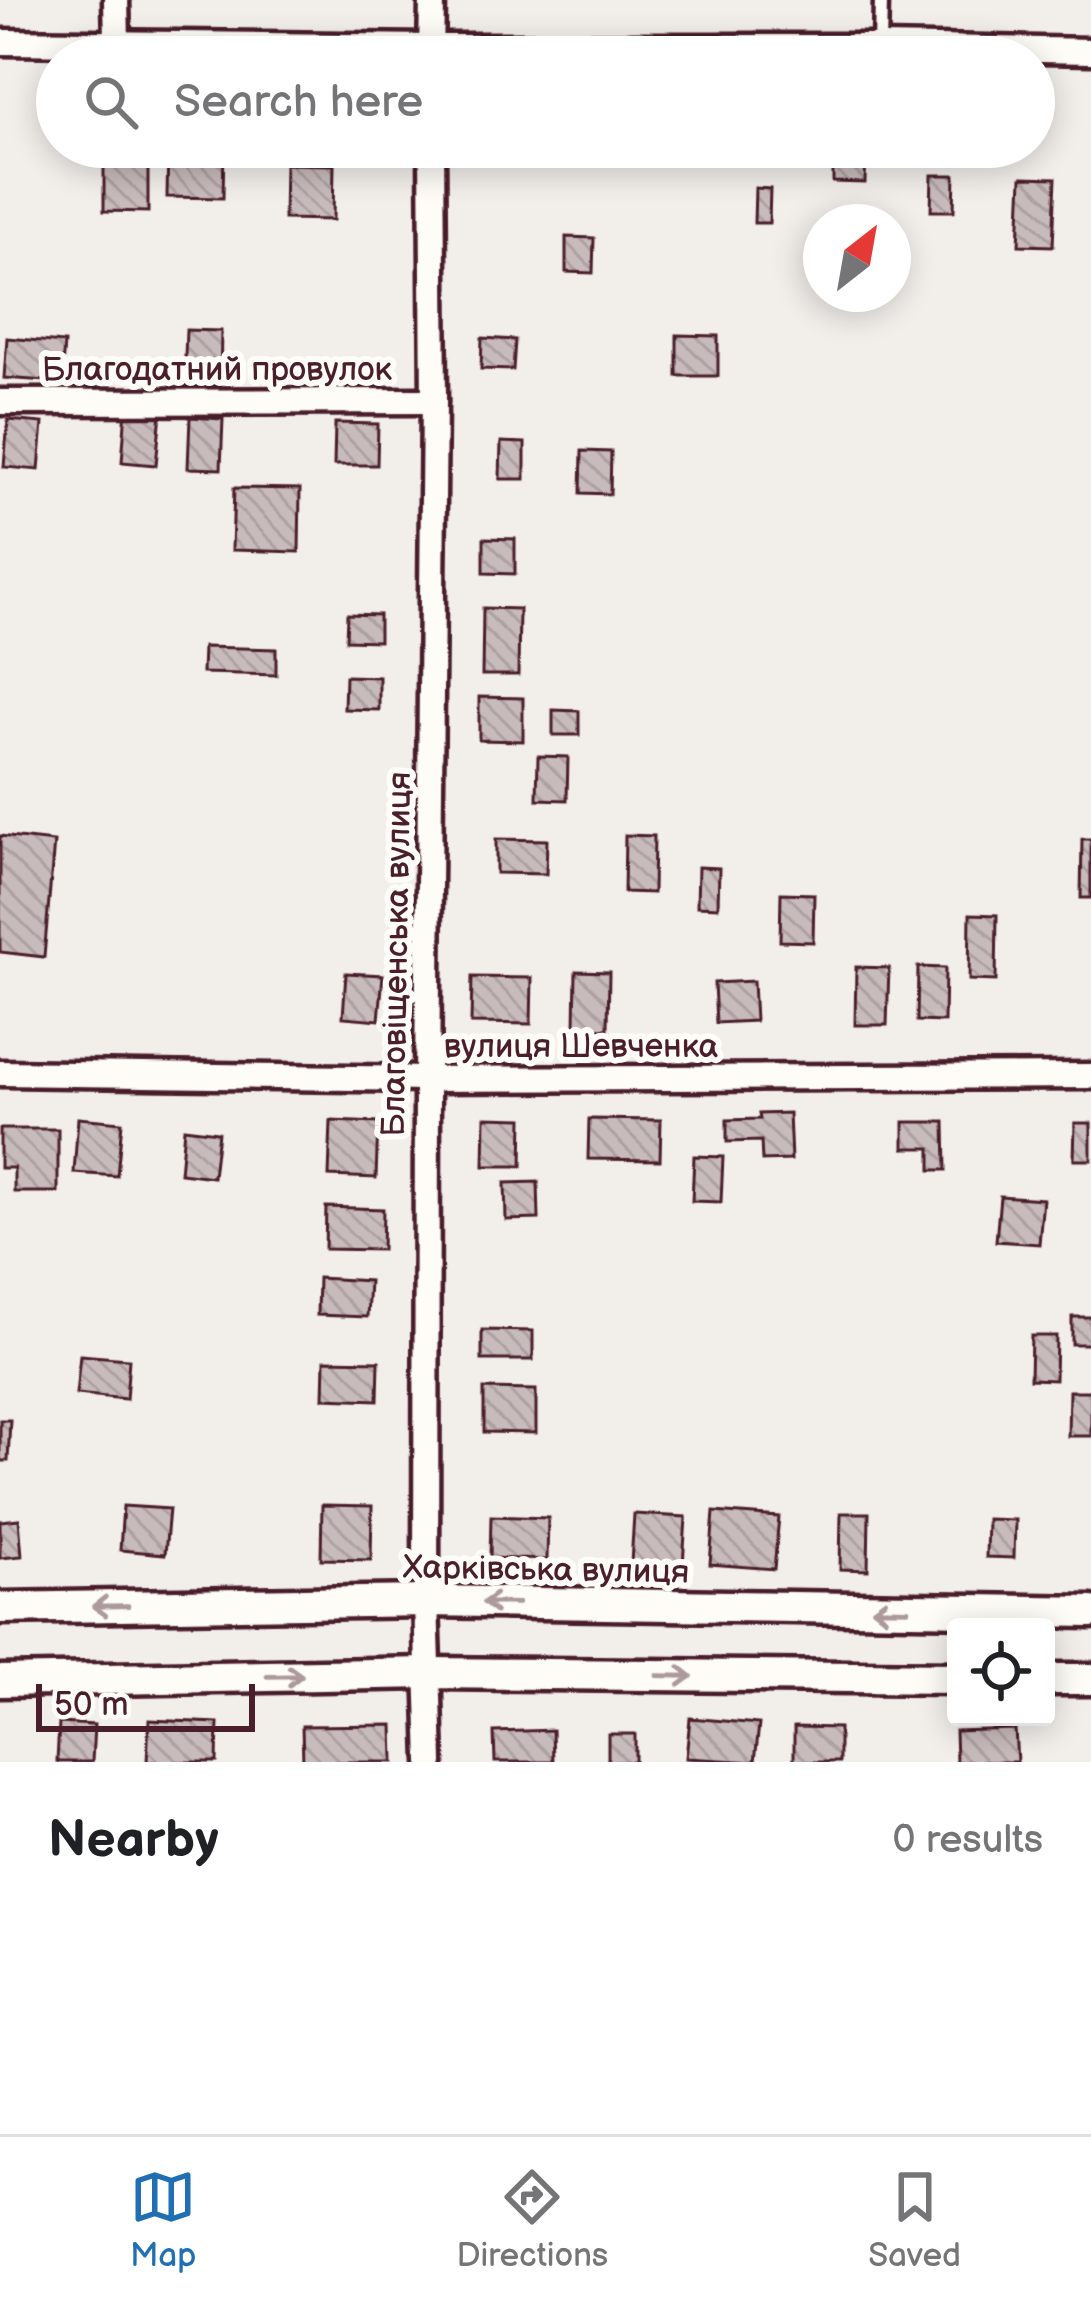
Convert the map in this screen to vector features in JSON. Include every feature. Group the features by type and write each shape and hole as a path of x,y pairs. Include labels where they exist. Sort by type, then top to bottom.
{"street":[{"path":"116,0 117,36"},
{"path":"431,36 432,0"},
{"path":"0,42 36,42"},
{"path":"1055,50 1091,51"},
{"name":"Благовіщенська вулиця","path":"431,1762 426,1601 432,168"},
{"name":"Благодатний провулок","path":"0,402 434,401"},
{"name":"вулиця Шевченка","path":"0,1072 427,1079 1091,1076"},
{"name":"Харківська вулиця","path":"0,1608 426,1601 1091,1612"},
{"path":"0,1681 430,1673 947,1678"},
{"path":"1055,1679 1091,1679"}],"lane":[{"path":"880,36 881,0"}],"building":[{"path":"104,168 148,168 148,212 104,211"},
{"path":"168,168 224,168 223,198 167,197"},
{"path":"285,168 334,168 333,220 284,219"},
{"path":"833,168 865,168 865,183 833,182"},
{"path":"932,175 955,175 954,211 931,211"},
{"path":"1022,177 1056,178 1053,246 1019,245"},
{"path":"755,188 770,189 769,223 754,223"},
{"path":"566,237 594,238 593,273 566,272"},
{"path":"186,330 221,331 220,385 184,384"},
{"path":"677,335 718,336 718,376 677,376"},
{"path":"7,338 64,343 61,382 4,378"},
{"path":"482,338 515,340 513,370 481,369"},
{"path":"126,409 161,412 156,465 122,462"},
{"path":"190,417 223,419 221,469 188,468"},
{"path":"8,420 43,423 39,470 4,467"},
{"path":"335,423 378,424 377,465 334,465"},
{"path":"501,442 525,443 525,479 500,479"},
{"path":"582,451 611,452 610,494 581,493"},
{"path":"234,488 300,489 299,552 232,550"},
{"path":"484,538 515,539 515,574 484,573"},
{"path":"483,608 519,609 518,675 482,675"},
{"path":"347,614 379,615 379,641 346,640"},
{"path":"203,647 276,649 276,675 202,673"},
{"path":"345,676 379,677 379,710 344,709"},
{"path":"479,697 523,698 523,741 479,740"},
{"path":"553,710 579,711 579,735 553,735"},
{"path":"538,756 568,757 567,800 537,799"},
{"path":"625,835 654,836 653,893 624,892"},
{"path":"0,836 54,842 44,957 0,952"},
{"path":"496,839 547,840 546,874 496,873"},
{"path":"1082,839 1091,839 1091,898 1081,898"},
{"path":"698,867 719,868 718,907 697,906"},
{"path":"781,893 814,894 813,942 780,941"},
{"path":"970,914 997,915 996,981 969,980"},
{"path":"856,967 889,968 887,1025 855,1025"},
{"path":"918,967 945,968 944,1022 917,1021"},
{"path":"576,971 609,972 608,1029 575,1028"},
{"path":"346,973 383,975 379,1020 343,1017"},
{"path":"472,977 532,978 531,1024 471,1023"},
{"path":"753,981 755,1021 716,1023 714,983"},
{"path":"789,1113 791,1160 762,1161 761,1141 727,1142 727,1120"},
{"path":"485,1117 523,1118 522,1166 484,1166"},
{"path":"78,1118 122,1122 117,1176 74,1173"},
{"path":"589,1119 661,1120 660,1160 588,1159"},
{"path":"331,1121 378,1123 376,1178 329,1176"},
{"path":"904,1122 945,1122 946,1170 931,1170 931,1148 904,1148"},
{"path":"1075,1123 1091,1123 1091,1160 1074,1160"},
{"path":"184,1128 218,1132 213,1177 180,1173"},
{"path":"0,1129 58,1129 58,1192 14,1192 14,1168 0,1168"},
{"path":"694,1156 723,1157 721,1202 692,1201"},
{"path":"538,1182 539,1219 506,1220 505,1183"},
{"path":"1000,1196 1043,1199 1039,1244 996,1241"},
{"path":"326,1207 383,1209 382,1250 325,1249"},
{"path":"318,1278 369,1281 367,1317 317,1315"},
{"path":"1072,1317 1091,1317 1091,1344 1072,1344"},
{"path":"482,1330 533,1331 533,1360 482,1360"},
{"path":"1031,1336 1056,1336 1055,1380 1030,1379"},
{"path":"80,1355 129,1359 126,1399 76,1394"},
{"path":"325,1360 379,1361 378,1400 324,1398"},
{"path":"484,1389 536,1390 536,1433 484,1432"},
{"path":"1069,1391 1091,1391 1091,1436 1068,1436"},
{"path":"0,1420 10,1420 8,1461 0,1461"},
{"path":"322,1505 372,1506 371,1560 321,1559"},
{"path":"123,1506 169,1509 165,1554 120,1550"},
{"path":"714,1512 779,1517 774,1569 710,1564"},
{"path":"841,1513 869,1513 868,1570 840,1569"},
{"path":"634,1514 686,1517 683,1566 631,1563"},
{"path":"491,1516 548,1518 547,1560 490,1558"},
{"path":"19,1519 22,1556 0,1558 0,1521"},
{"path":"987,1519 1015,1520 1014,1558 986,1557"},
{"path":"690,1718 759,1724 755,1762 686,1758"},
{"path":"149,1720 218,1723 217,1762 147,1762"},
{"path":"59,1723 94,1725 92,1762 57,1762"},
{"path":"393,1725 394,1762 303,1762 302,1726"},
{"path":"794,1727 839,1728 839,1762 794,1762"},
{"path":"1015,1729 1017,1762 956,1762 955,1731"},
{"path":"552,1730 553,1762 495,1762 494,1732"},
{"path":"608,1734 635,1734 635,1762 608,1762"}]}
